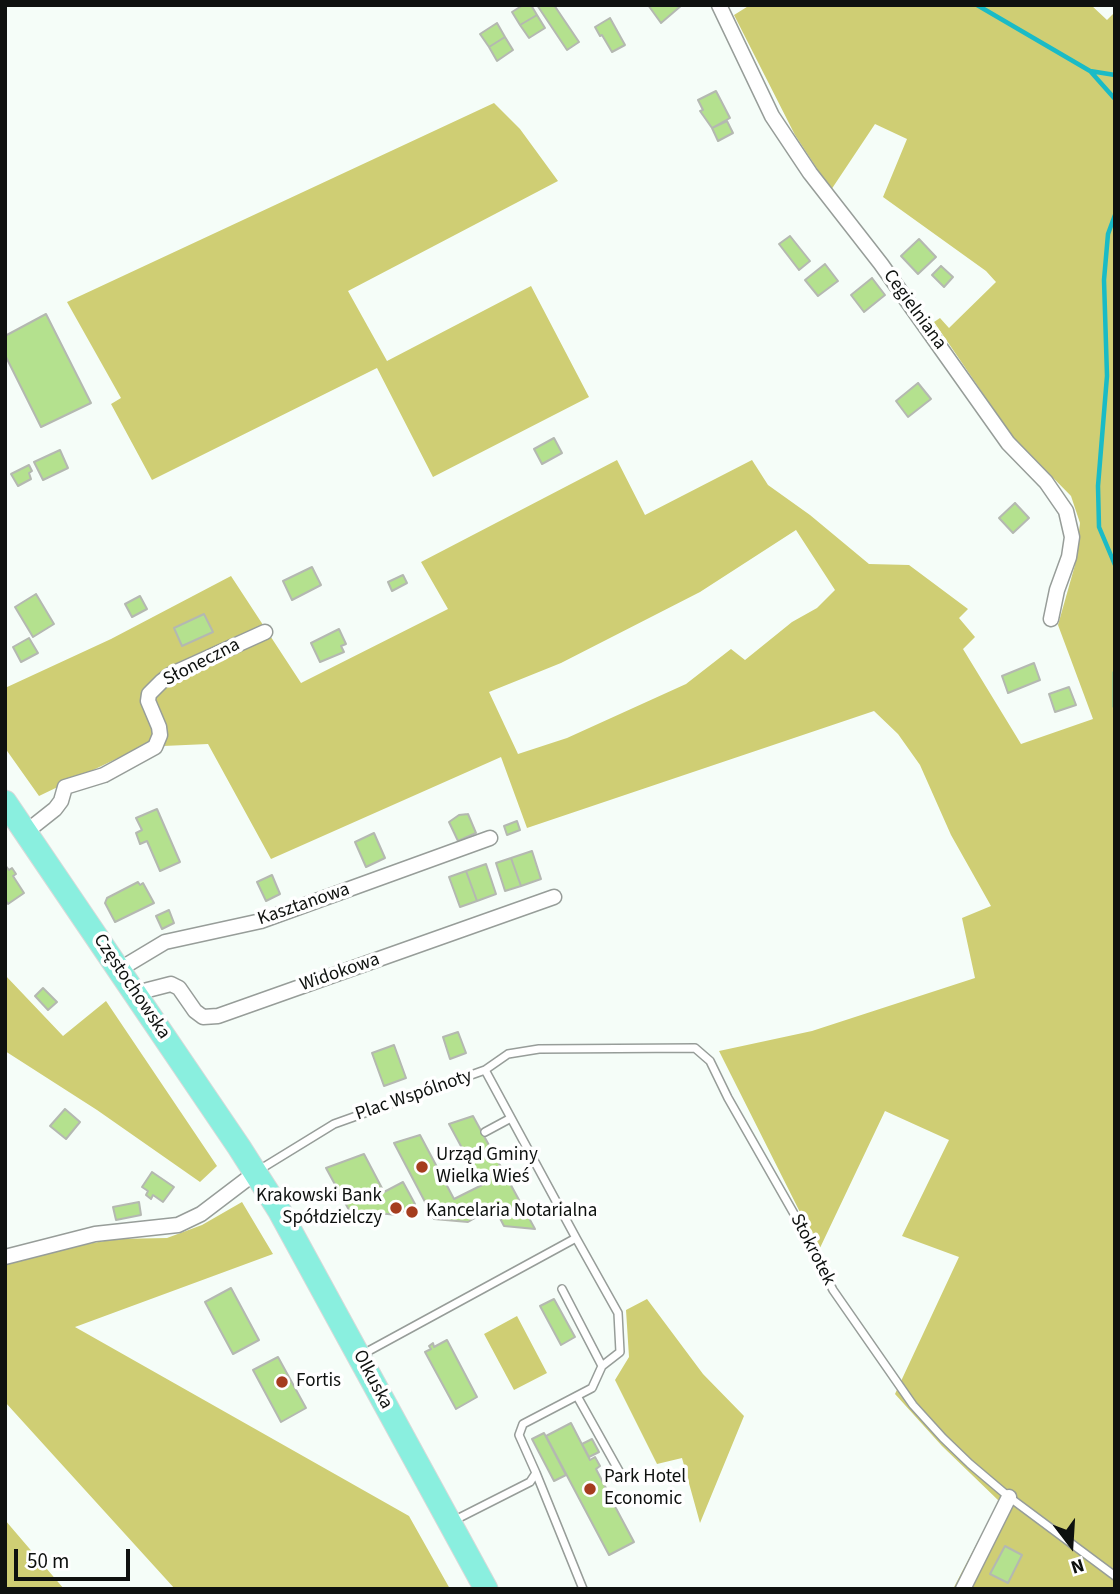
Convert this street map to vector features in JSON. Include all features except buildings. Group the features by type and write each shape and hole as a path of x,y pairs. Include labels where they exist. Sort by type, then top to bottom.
{"main road":[{"name":"Częstochowska","path":"5,802 256,1173"},
{"name":"Olkuska","path":"256,1173 360,1356 486,1589"}],"street":[{"name":"Cegielniana","path":"719,5 772,116 810,173 894,282 1008,443 1046,482 1066,511 1072,537 1051,619"},
{"name":"Słoneczna","path":"26,832 61,801 65,787 104,775 155,747 160,735 159,726 148,701 149,694 162,681 265,632"},
{"name":"Kasztanowa","path":"120,970 164,942 261,921 491,838"},
{"name":"Widokowa","path":"136,993 172,984 179,988 195,1011 203,1017 218,1016 554,897"},
{"path":"5,1257 95,1234 178,1226 201,1214 256,1173"},
{"path":"963,1589 1009,1497"}],"lane":[{"name":"Stokrotek","path":"485,1070 508,1054 539,1049 680,1047 695,1048 702,1052 710,1061 797,1219 825,1278 913,1405 943,1438 1009,1497 1115,1576"},
{"name":"Plac Wspólnoty","path":"256,1173 334,1124 485,1070 618,1313 620,1352 602,1366"},
{"path":"485,1132 511,1118"},
{"path":"360,1356 576,1238"},
{"path":"562,1289 602,1366 592,1388 523,1424 519,1434 583,1589"},
{"path":"577,1396 624,1480"},
{"path":"450,1523 530,1482 536,1473"}],"shaded area":[{"path":"750,5 1091,5 1107,20 1115,12 1115,1589 953,1589 999,1501 942,1446 895,1394 959,1257 902,1236 949,1140 885,1111 819,1250 719,1051 812,1031 975,978 962,918 991,906 951,835 920,765 898,734 874,711 527,828 501,757 271,859 208,744 141,747 39,796 5,748 5,688 111,639 231,576 301,683 448,609 421,562 617,460 645,515 752,460 768,485 810,515 869,564 909,565 968,609 959,618 975,637 963,649 1021,744 1093,719 1058,625 1075,565 1080,523 1071,496 1012,436 934,322 940,318 949,328 996,282 986,271 883,197 907,139 875,124 831,190 795,135 734,15","holes":["796,530 835,590 817,608 792,622 745,660 731,649 686,684 567,738 518,754 489,692 561,663 700,592"]},
{"path":"494,103 520,129 558,181 348,291 387,361 531,286 589,397 433,477 377,368 152,480 111,404 121,398 67,302"},
{"path":"5,975 63,1036 106,1001 217,1166 200,1182 97,1110 5,1051"},
{"path":"242,1202 273,1254 75,1327 409,1516 450,1589 175,1589 5,1402 5,1262 116,1239 167,1238 202,1225"},
{"path":"647,1299 703,1374 744,1416 700,1523 682,1458 657,1464 615,1380 629,1357 626,1310"},
{"path":"517,1316 547,1373 514,1390 484,1334"},
{"path":"5,1520 64,1589 5,1589"}],"waterway":[{"path":"977,5 1090,71 1115,75"},
{"path":"1091,72 1115,99"},
{"path":"1115,215 1108,234 1104,280 1107,376 1098,486 1099,527 1115,565"},
{"path":"1115,672 1115,707"}],"place":[{"name":"Urząd Gminy Wielka Wieś","path":"422,1167"},
{"name":"Krakowski Bank Spółdzielczy","path":"396,1208"},
{"name":"Kancelaria Notarialna","path":"412,1212"},
{"name":"Fortis","path":"282,1382"},
{"name":"Park Hotel Economic","path":"590,1489"}]}
